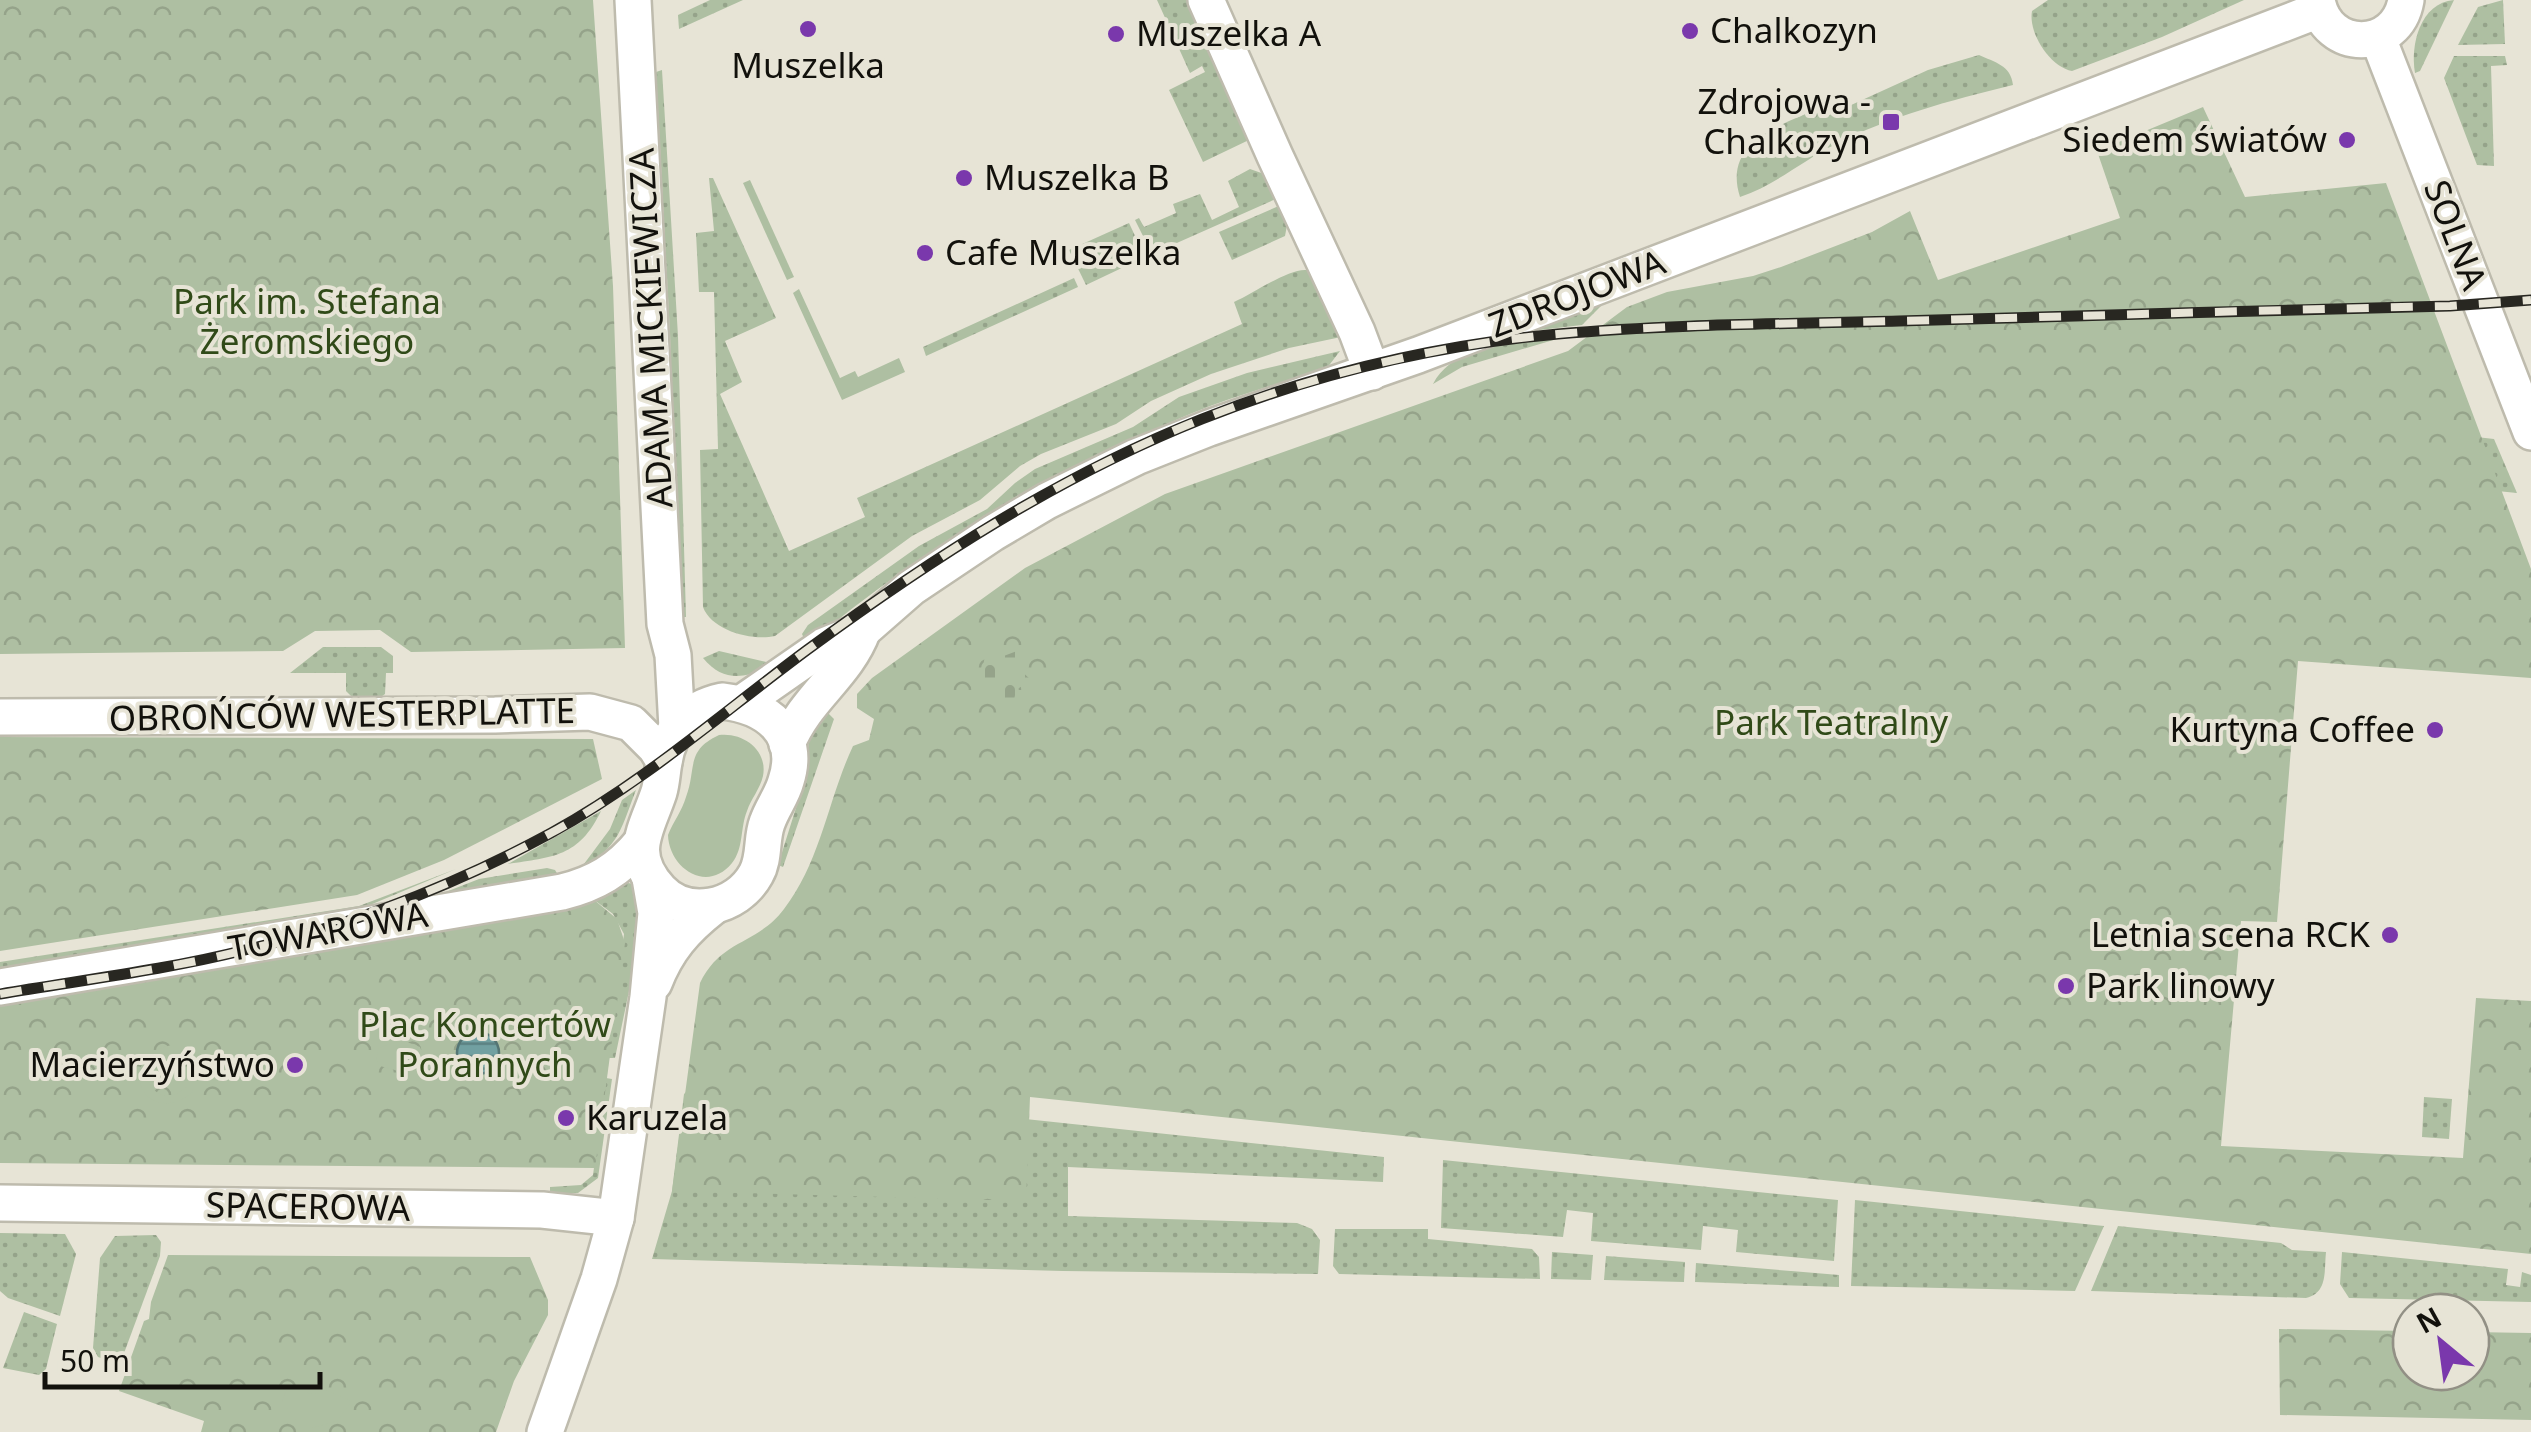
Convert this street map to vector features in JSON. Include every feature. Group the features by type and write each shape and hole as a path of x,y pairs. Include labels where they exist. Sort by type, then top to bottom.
{"street":[{"name":"ADAMA MICKIEWICZA","path":"633,0 664,624 673,655 676,728"},
{"path":"1206,0 1372,372"},
{"path":"2318,5 2332,30 2354,41 2378,38 2399,22 2406,0"},
{"name":"ZDROJOWA","path":"732,702 824,646 862,630 911,588 967,550 1091,478 1208,428 1372,372 2318,5"},
{"name":"SOLNA","path":"2378,38 2531,432"},
{"name":"ZDROJOWA","path":"787,744 805,709 854,653 862,630"},
{"path":"648,998 674,943 713,907 740,893 756,875 768,818 788,778 787,744 768,715 732,702 673,655"},
{"path":"544,1432 600,1280 616,1218 648,998 656,913 641,843 646,819 658,795 664,761 676,728 696,709 732,702"},
{"name":"OBROŃCÓW WESTERPLATTE","path":"0,717 590,712 630,723 664,761"},
{"name":"TOWAROWA","path":"0,987 562,892 591,885 619,866 641,843"},
{"path":"650,878 671,901 684,906 713,907"},
{"name":"SPACEROWA","path":"0,1203 542,1210 616,1218"}],"green space":[{"name":"Park im. Stefana Żeromskiego","path":"0,0 593,0 613,286 625,648 411,652 380,630 315,631 283,651 0,654"},
{"path":"710,0 743,0 679,29 678,15"},
{"path":"1157,0 1189,0 1251,139 1203,162 1169,90 1205,72 1202,66 1190,73"},
{"path":"2048,0 2244,0 2072,71 2049,56 2033,29 2032,11"},
{"path":"2454,0 2420,71 2415,73 2416,38 2425,17 2442,3"},
{"path":"2503,0 2505,44 2458,45 2478,7"},
{"path":"1979,55 2005,69 2013,85 1877,126 1740,197 1740,162 1747,149 1774,129 1822,107 1827,116 1928,70"},
{"path":"2454,56 2505,56 2507,65 2491,66 2494,166 2477,165 2444,78"},
{"path":"662,70 678,336 686,617 677,575 670,334 656,72"},
{"name":"Park Teatralny","path":"2203,107 2245,197 2386,183 2531,569 2531,678 2298,661 2277,922 2241,921 2221,1146 2463,1158 2476,998 2531,1001 2531,1254 1030,1097 1026,1201 672,1191 700,983 718,958 774,921 797,890 816,850 853,746 869,740 874,719 857,708 857,694 872,678 1025,568 1165,494 1568,351 1627,307 1667,292 1781,267 1872,232 1910,211 1938,280 2120,218 2097,151"},
{"path":"1250,169 1267,175 1278,198 1152,254 1135,220 1139,218 1144,227 1176,213 1173,204 1200,194 1212,220 1239,207 1228,181"},
{"path":"709,178 713,178 776,318 725,341 742,382 720,394 789,551 865,517 857,498 1242,324 1234,302 1291,273 1307,270 1311,274 1341,337 1289,348 1211,374 1151,401 1116,424 1041,454 1020,466 980,500 912,536 775,636 744,635 715,622 703,607 700,450 718,449 714,292 699,292 696,233 714,231"},
{"path":"750,180 794,277 787,280 743,183"},
{"path":"1281,205 1288,220 1285,236 1232,260 1219,232"},
{"path":"1129,223 1145,257 1086,285 1069,250"},
{"path":"1074,278 1078,287 926,356 923,347"},
{"path":"799,289 840,378 855,371 858,377 899,358 905,372 842,400 793,293"},
{"path":"1603,304 1582,325 1531,331"},
{"path":"1560,338 1462,367 1433,384 1443,370 1472,353"},
{"path":"1340,351 1327,368 1190,414 1038,487 896,576 807,645 802,634 808,625 919,546 987,509 1035,469 1133,427 1179,397 1247,373"},
{"path":"2450,434 2494,439 2517,493 2448,486"},
{"path":"323,647 381,647 393,656 393,673 386,673 385,694 378,699 354,699 346,691 346,673 290,673"},
{"path":"986,649 1001,657 1017,651 1018,668 1031,680 1016,690 1013,705 997,697 981,702 981,685 968,674 983,667"},
{"path":"719,651 775,664 747,675 729,675 711,667 703,658"},
{"path":"824,709 834,719 783,867 778,865 807,773 809,733"},
{"path":"719,735 737,736 752,745 762,758 763,776 747,811 736,857 722,872 701,876 682,867 668,835 684,802 697,754"},
{"path":"0,737 593,739 602,779 444,860 357,895 0,951"},
{"path":"636,790 612,844 581,868 610,829 622,800"},
{"path":"601,811 584,838 574,846 551,856 508,864"},
{"path":"456,869 346,915 0,973 0,962 359,906"},
{"path":"555,870 560,878 420,902 479,879"},
{"path":"622,882 634,884 642,929 615,1058 608,1058 624,934 613,914 593,899"},
{"name":"Plac Koncertów Porannych","path":"593,899 617,919 625,943 595,1168 0,1163 0,1002"},
{"path":"402,1040 420,1047 424,1057 421,1064 402,1072 380,1066 376,1059 379,1048"},
{"path":"171,1045 189,1054 184,1059 171,1053 155,1059 148,1071 148,1082 166,1096 186,1087 194,1091 181,1100 157,1102 142,1088 142,1065 149,1052"},
{"path":"606,1078 612,1079 598,1178 578,1193 550,1194 550,1187 581,1185 593,1175"},
{"path":"694,1084 1384,1157 1383,1182 1068,1167 1068,1216 1297,1223 1312,1229 1320,1240 1318,1274 652,1259 672,1191 684,1094"},
{"path":"2424,1097 2452,1099 2449,1139 2422,1137"},
{"path":"1443,1160 1838,1200 1834,1261 1736,1252 1738,1230 1703,1226 1701,1250 1591,1241 1593,1213 1567,1210 1563,1237 1441,1228"},
{"path":"1855,1200 2104,1226 2075,1291 1851,1286"},
{"path":"2118,1226 2281,1243 2292,1250 2326,1252 2324,1280 2318,1291 2306,1298 2091,1291"},
{"path":"1335,1229 1428,1229 1428,1239 1532,1249 1539,1257 1540,1279 1339,1274 1333,1266"},
{"path":"0,1233 65,1234 76,1254 60,1316 8,1298 0,1291"},
{"path":"156,1235 161,1242 160,1256 120,1364 98,1357 93,1348 100,1258 115,1236"},
{"path":"1552,1252 1593,1255 1591,1280 1551,1279"},
{"path":"2342,1252 2508,1269 2506,1285 2520,1287 2522,1272 2531,1275 2531,1302 2491,1301 2491,1292 2391,1292 2391,1299 2349,1298 2340,1284"},
{"path":"168,1255 530,1257 548,1300 548,1315 514,1381 496,1432 201,1432 204,1421 119,1391 144,1321 149,1319"},
{"path":"1606,1256 1685,1262 1684,1282 1604,1280"},
{"path":"1696,1263 1839,1275 1839,1287 1695,1282"},
{"path":"24,1312 57,1324 46,1369 39,1375 3,1368"},
{"path":"2279,1329 2391,1331 2391,1392 2491,1392 2491,1332 2531,1333 2531,1420 2280,1415"},
{"path":"288,1386 302,1386 308,1393 319,1394 324,1389 352,1401 337,1421 312,1428 296,1420 282,1401"}],"water":[{"path":"478,1032 493,1038 499,1053 493,1068 478,1074 463,1068 457,1053 463,1038"}],"railway":[{"path":"0,994 184,963 285,940 364,916 478,870 551,833 618,792 854,616 1047,493 1202,419 1332,375 1467,346 1600,331 2450,306 2531,300"}],"place":[{"name":"Muszelka","path":"808,29"},
{"name":"Chalkozyn","path":"1690,31"},
{"name":"Muszelka A","path":"1116,34"},
{"name":"Zdrojowa - Chalkozyn","path":"1891,122"},
{"name":"Siedem światów","path":"2347,140"},
{"name":"Muszelka B","path":"964,178"},
{"name":"Cafe Muszelka","path":"925,253"},
{"name":"Kurtyna Coffee","path":"2435,730"},
{"name":"Letnia scena RCK","path":"2390,935"},
{"name":"Park linowy","path":"2066,986"},
{"name":"Macierzyństwo","path":"295,1065"},
{"name":"Karuzela","path":"566,1118"}]}
